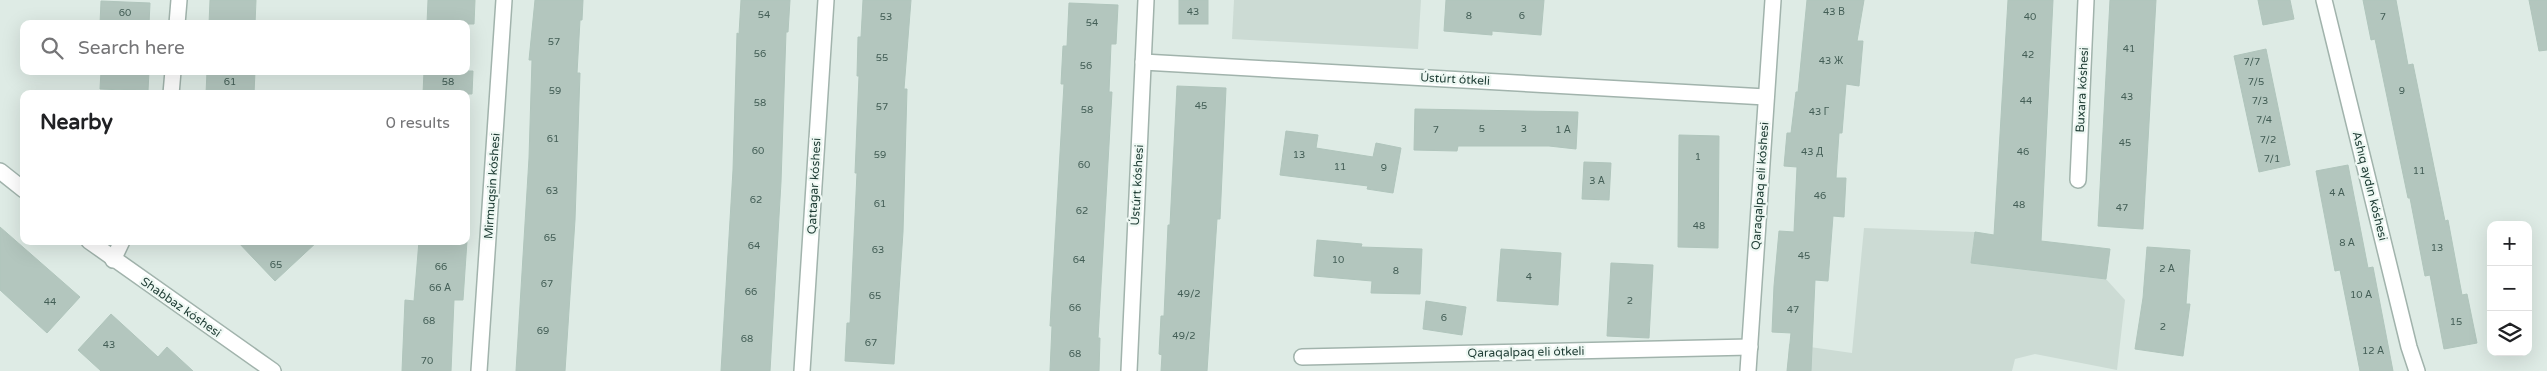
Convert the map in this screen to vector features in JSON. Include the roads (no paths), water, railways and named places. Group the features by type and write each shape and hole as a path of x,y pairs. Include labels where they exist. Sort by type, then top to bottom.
{"street":[{"path":"177,20 179,0"},
{"name":"Mirmuqsin kóshesi","path":"479,371 504,0"},
{"name":"Qattagar kóshesi","path":"802,371 826,0"},
{"name":"Ústúrt kóshesi","path":"1129,371 1146,0"},
{"name":"Qaraqalpaq eli kóshesi","path":"1748,371 1773,0"},
{"name":"Buxara kóshesi","path":"2078,180 2086,0"},
{"name":"Ashıq aydın kóshesi","path":"2324,0 2409,347 2417,371"},
{"name":"Ústúrt ótkeli","path":"1143,62 1766,97"},
{"path":"172,90 173,75"},
{"path":"0,171 20,187"},
{"name":"Shabbaz kóshesi","path":"94,245 112,260 274,371"},
{"path":"112,260 120,245"},
{"name":"Qaraqalpaq eli ótkeli","path":"1302,357 1750,347"}]}
